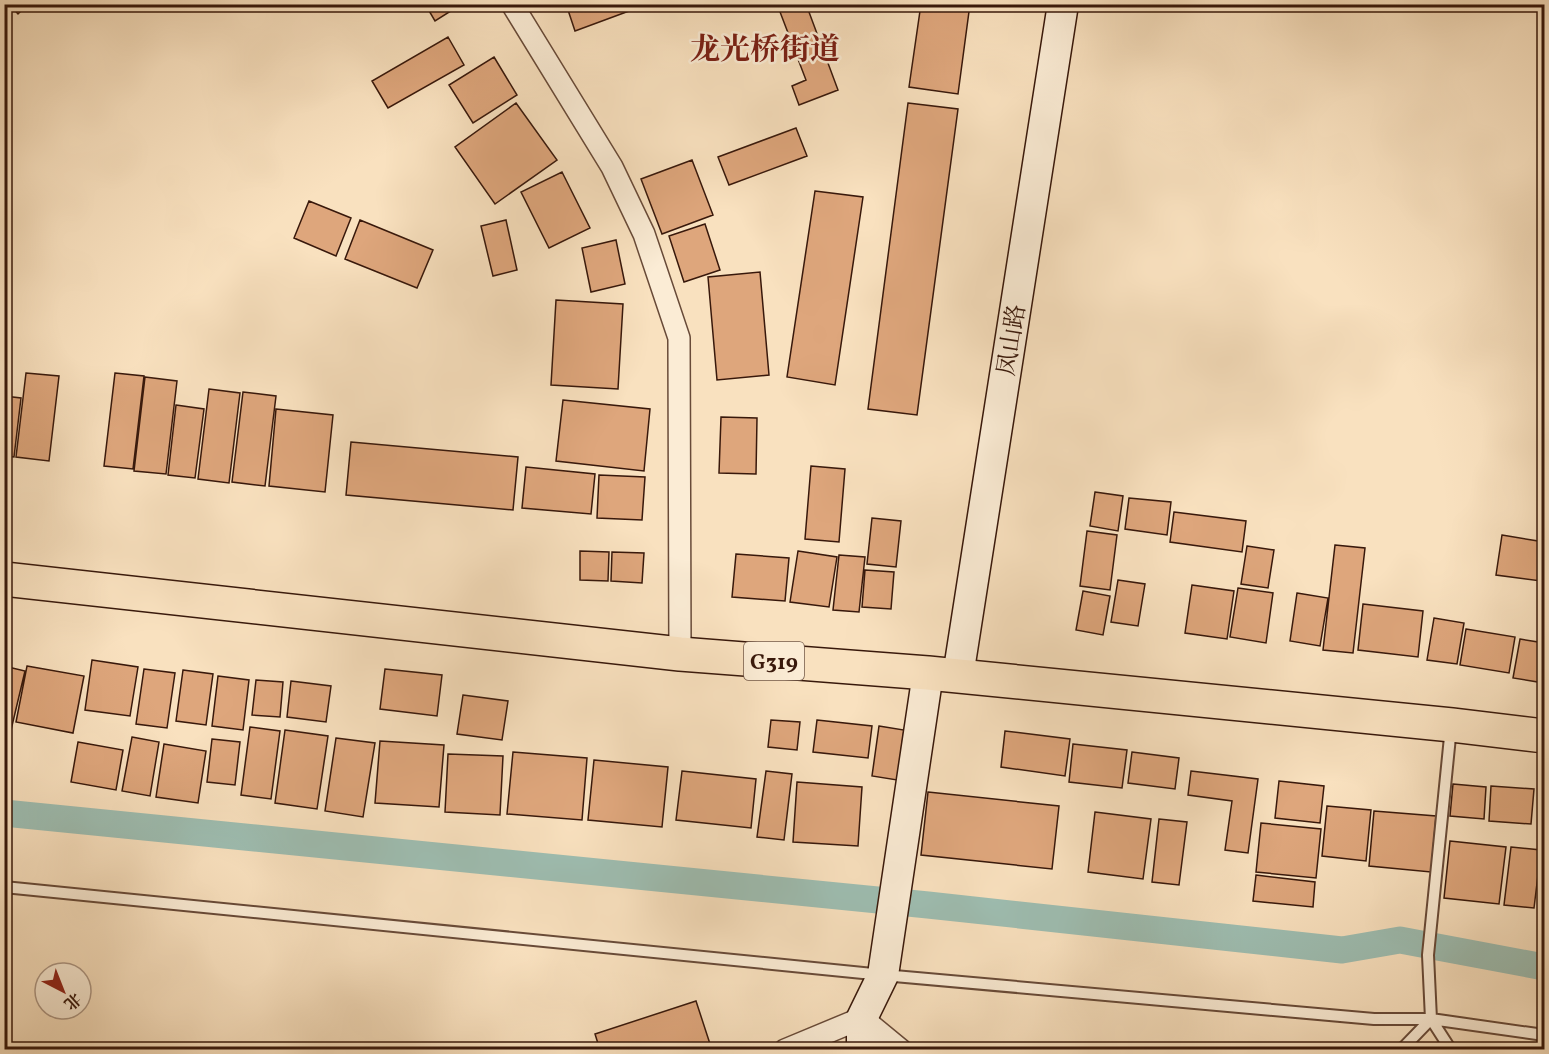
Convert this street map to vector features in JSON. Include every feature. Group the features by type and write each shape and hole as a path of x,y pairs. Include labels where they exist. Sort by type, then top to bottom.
{"main road":[{"name":"G319","path":"4,579 680,654 943,674 1545,736"}],"street":[{"path":"512,4 612,167 644,234 679,338 680,654"},
{"name":"凤山路","path":"862,1018 883,975 898,878 943,674 1064,4"},
{"path":"785,1050 862,1018"},
{"path":"862,1018 862,1050"},
{"path":"862,1018 901,1050"}],"lane":[{"path":"1451,1050 1431,1019 1428,955 1452,725"},
{"path":"4,887 883,975 1374,1019 1431,1019 1545,1035"},
{"path":"1401,1050 1431,1019"}],"building":[{"path":"9,4 28,4 18,14"},
{"path":"425,4 462,4 435,21"},
{"path":"566,4 648,4 575,31"},
{"path":"777,4 806,4 838,90 799,105 792,86 806,80"},
{"path":"921,4 970,4 958,94 909,87"},
{"path":"448,37 464,65 388,108 372,81"},
{"path":"494,57 517,95 473,123 449,85"},
{"path":"516,103 557,160 495,204 455,147"},
{"path":"908,103 958,109 917,415 868,409"},
{"path":"796,128 807,156 729,185 718,157"},
{"path":"692,160 713,215 662,234 641,179"},
{"path":"562,172 590,228 549,248 521,192"},
{"path":"815,191 863,197 835,385 787,377"},
{"path":"309,201 351,218 336,256 294,238"},
{"path":"360,220 433,250 417,288 345,259"},
{"path":"506,220 517,270 493,276 481,226"},
{"path":"705,224 720,270 684,282 669,236"},
{"path":"616,240 625,284 591,292 582,248"},
{"path":"760,272 769,375 717,380 708,277"},
{"path":"556,300 623,304 618,389 551,385"},
{"path":"26,373 59,376 49,461 16,457"},
{"path":"115,373 144,376 133,469 104,466"},
{"path":"145,377 177,381 166,474 134,471"},
{"path":"209,389 240,393 229,483 198,479"},
{"path":"243,392 276,396 265,486 232,482"},
{"path":"4,396 21,398 14,457 4,456"},
{"path":"563,400 650,409 644,471 556,461"},
{"path":"176,405 204,409 195,478 168,475"},
{"path":"276,409 333,415 325,492 269,486"},
{"path":"721,417 757,418 756,474 719,473"},
{"path":"351,442 518,457 513,510 346,495"},
{"path":"811,466 845,469 839,542 805,539"},
{"path":"526,467 595,474 591,514 522,508"},
{"path":"599,475 645,477 642,520 597,518"},
{"path":"1095,492 1123,496 1118,531 1090,526"},
{"path":"1129,498 1171,502 1167,535 1125,529"},
{"path":"1174,512 1246,521 1242,552 1170,542"},
{"path":"872,518 901,521 896,567 867,564"},
{"path":"1087,531 1117,535 1110,590 1080,586"},
{"path":"1502,535 1544,542 1541,581 1496,575"},
{"path":"1335,545 1365,548 1353,653 1323,650"},
{"path":"1247,546 1274,550 1268,588 1241,584"},
{"path":"580,551 609,552 608,581 580,580"},
{"path":"798,551 837,557 829,607 790,602"},
{"path":"612,552 644,553 642,583 611,581"},
{"path":"736,554 789,558 785,601 732,597"},
{"path":"839,555 865,557 859,612 833,610"},
{"path":"865,570 894,572 891,609 862,607"},
{"path":"1118,580 1145,584 1138,626 1111,622"},
{"path":"1192,585 1234,591 1227,639 1185,633"},
{"path":"1238,588 1273,593 1266,643 1230,637"},
{"path":"1083,591 1110,596 1103,635 1076,630"},
{"path":"1297,593 1328,598 1320,646 1290,641"},
{"path":"1363,604 1423,611 1418,657 1358,650"},
{"path":"1434,618 1464,623 1457,664 1427,660"},
{"path":"1466,629 1515,637 1509,673 1460,665"},
{"path":"1520,639 1544,643 1544,683 1513,678"},
{"path":"92,660 138,667 130,716 85,710"},
{"path":"4,666 25,671 11,730 4,728"},
{"path":"27,666 84,676 73,733 16,722"},
{"path":"144,669 175,673 167,728 136,724"},
{"path":"385,669 442,675 437,716 380,709"},
{"path":"183,670 213,674 206,725 176,721"},
{"path":"218,676 249,680 243,730 212,726"},
{"path":"256,680 283,682 280,717 252,715"},
{"path":"291,681 331,686 326,722 287,717"},
{"path":"463,695 508,701 502,740 457,734"},
{"path":"771,720 800,722 797,750 768,747"},
{"path":"817,720 872,726 868,758 813,752"},
{"path":"879,726 904,730 897,780 872,776"},
{"path":"250,727 280,731 271,799 241,795"},
{"path":"285,730 328,736 317,809 275,803"},
{"path":"1005,731 1070,739 1065,776 1001,767"},
{"path":"4,734 11,735 4,764"},
{"path":"132,737 159,742 150,796 122,791"},
{"path":"336,738 375,743 363,817 325,811"},
{"path":"212,739 240,742 235,785 207,782"},
{"path":"380,741 444,745 439,807 375,803"},
{"path":"78,742 123,750 116,790 71,782"},
{"path":"164,744 206,751 198,803 156,797"},
{"path":"1073,744 1127,750 1122,788 1069,782"},
{"path":"513,752 587,758 582,820 507,814"},
{"path":"1132,752 1179,758 1175,789 1128,783"},
{"path":"448,754 503,756 500,815 445,812"},
{"path":"594,760 668,767 662,827 588,820"},
{"path":"682,771 756,779 751,828 676,820"},
{"path":"766,771 792,774 784,840 757,837"},
{"path":"1191,771 1258,779 1248,853 1225,850 1232,801 1188,795"},
{"path":"1279,781 1324,786 1320,823 1275,818"},
{"path":"797,782 862,787 858,846 793,842"},
{"path":"1453,784 1486,787 1484,819 1450,816"},
{"path":"1491,786 1534,789 1531,824 1489,821"},
{"path":"928,792 1059,806 1052,869 921,855"},
{"path":"1327,806 1371,810 1366,861 1322,856"},
{"path":"1374,811 1436,816 1431,872 1369,866"},
{"path":"1095,812 1151,819 1143,879 1088,872"},
{"path":"1159,819 1187,822 1179,885 1152,882"},
{"path":"1261,823 1321,829 1316,878 1256,872"},
{"path":"1450,841 1506,847 1499,904 1444,898"},
{"path":"1511,847 1541,850 1534,908 1504,905"},
{"path":"1256,875 1315,882 1313,907 1253,901"},
{"path":"696,1001 712,1050 600,1050 595,1034"}],"waterway":[{"path":"4,813 928,905 1342,950 1400,940 1544,967"}],"district":[{"name":"龙光桥街道","path":"765,49"}]}
